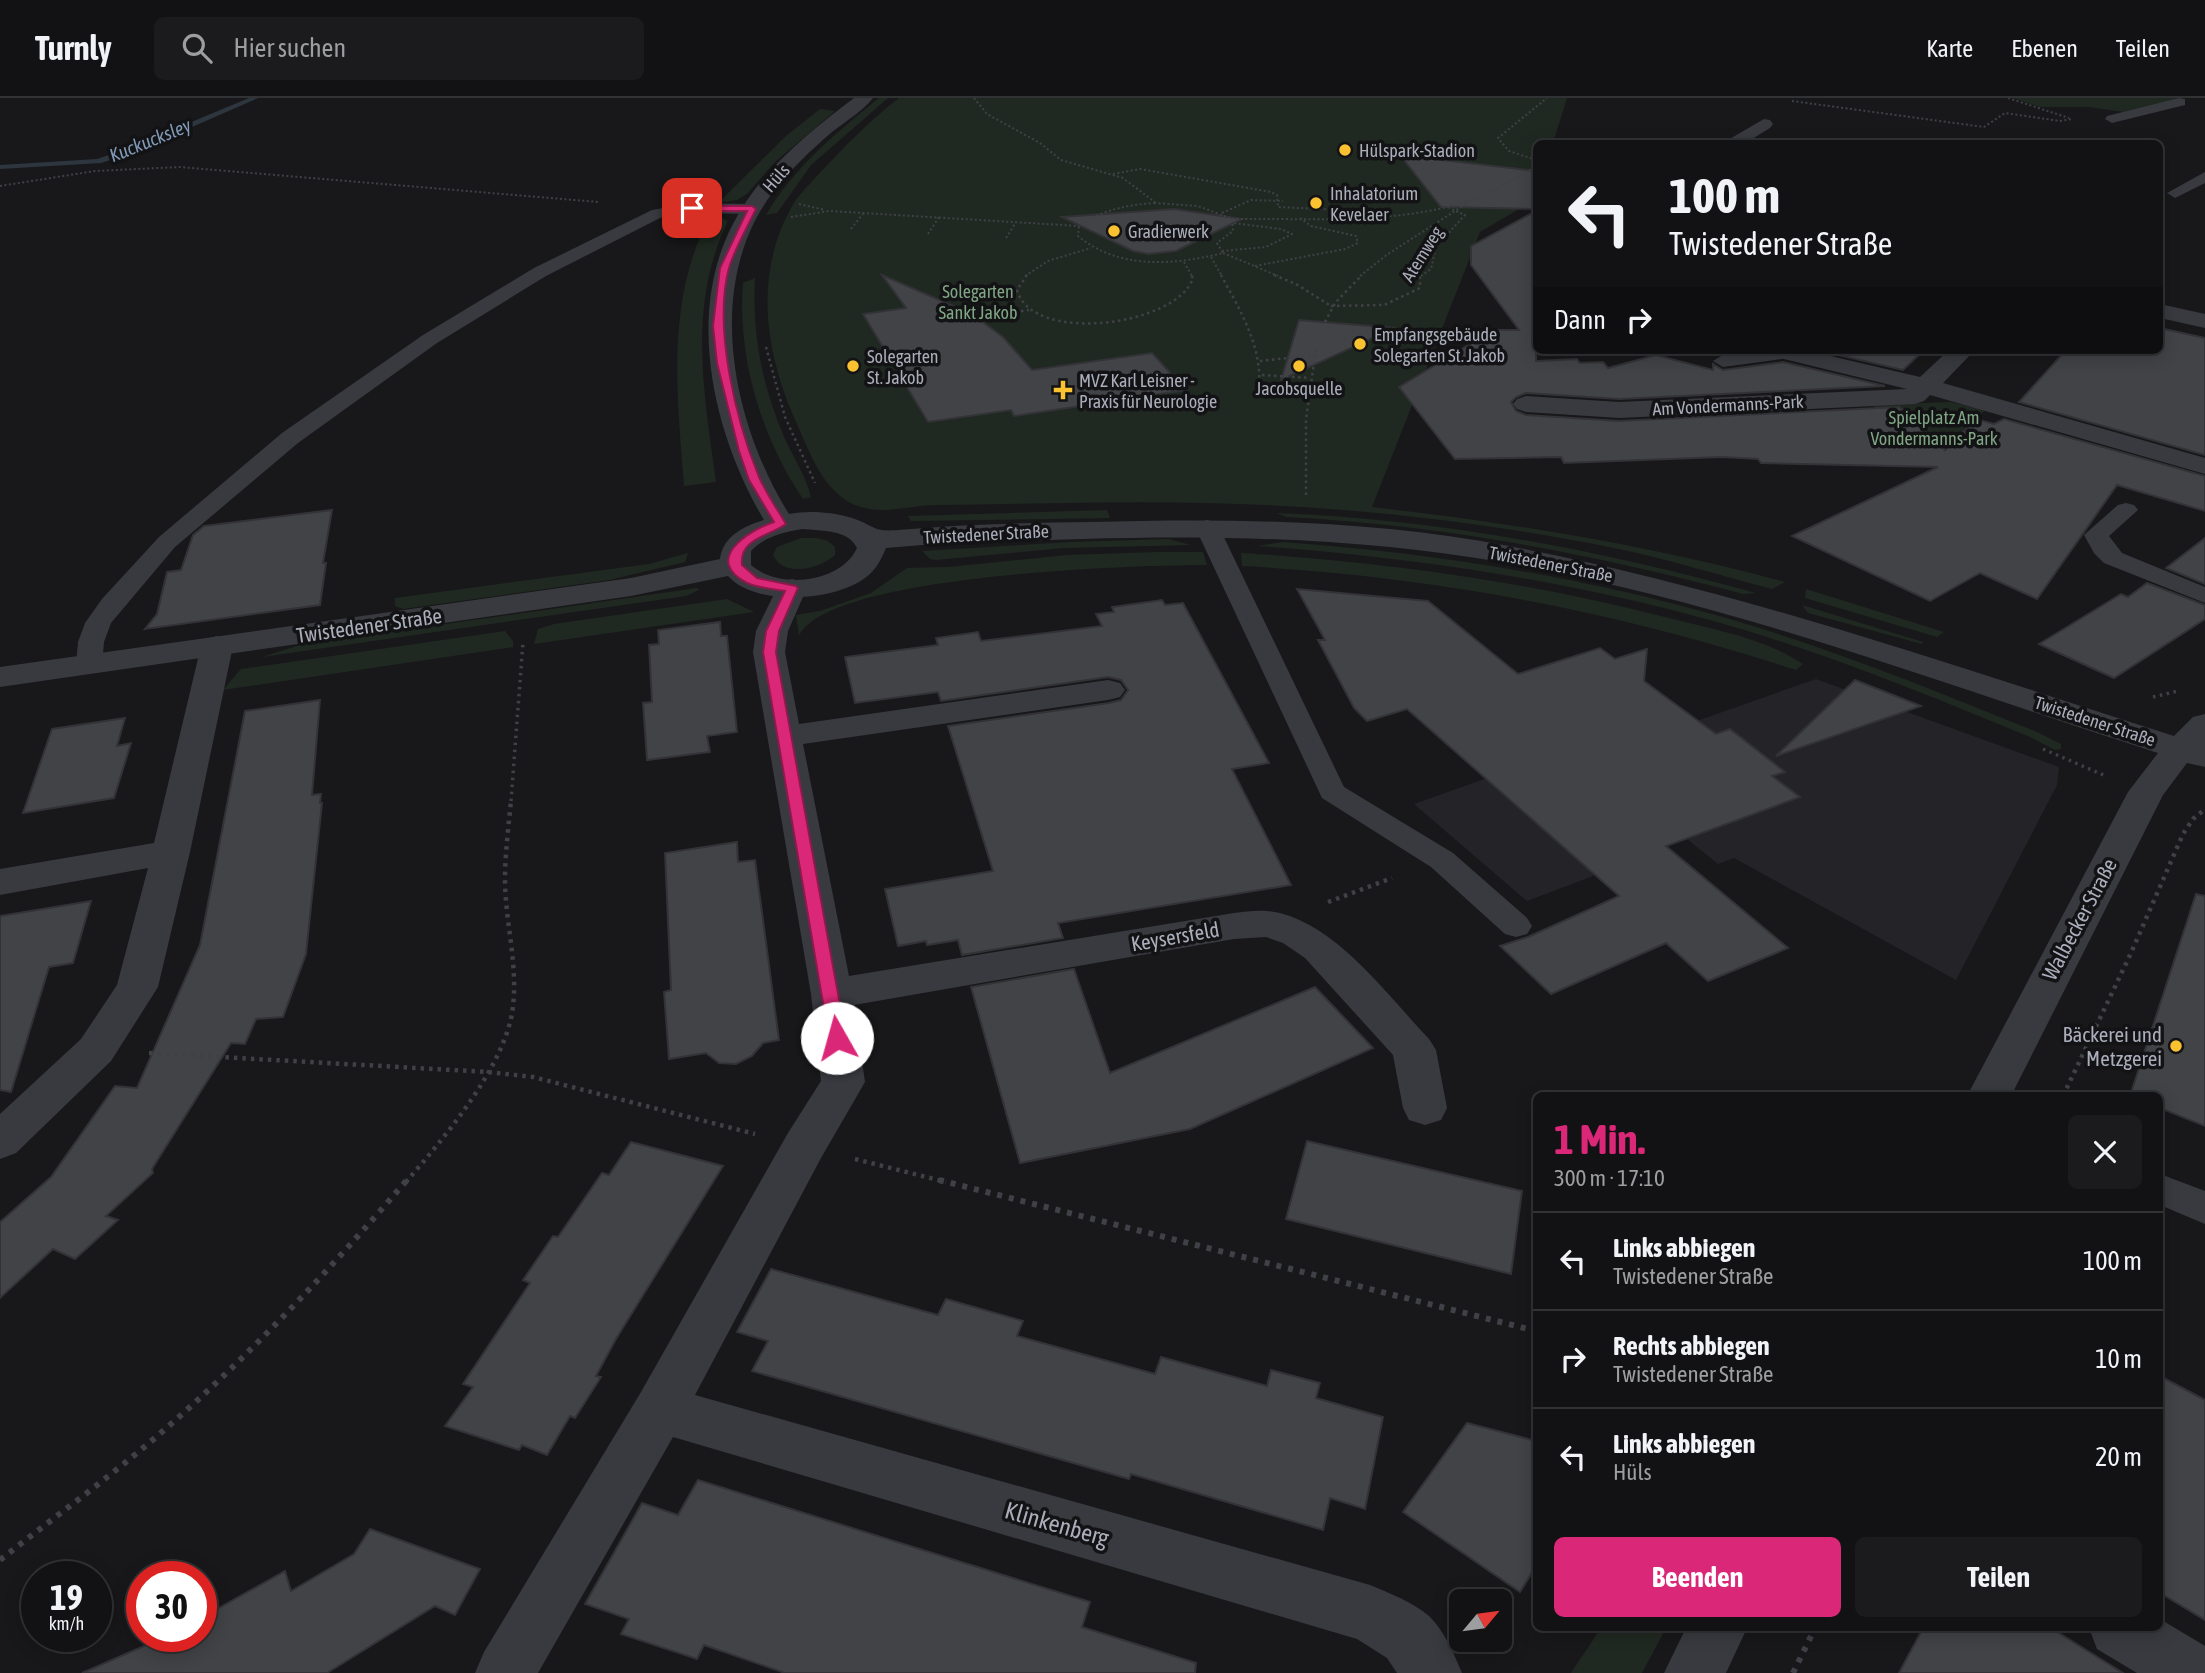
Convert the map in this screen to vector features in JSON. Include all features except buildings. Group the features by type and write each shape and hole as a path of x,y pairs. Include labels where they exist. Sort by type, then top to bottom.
{"street":[{"name":"Hüls","path":"780,524 755,480 744,451 722,363 718,326 725,268 752,209 773,179 811,141 865,98"},
{"path":"1737,140 1764,124"},
{"path":"2163,312 2205,321"},
{"path":"1806,354 2205,466"},
{"name":"Am Vondermanns-Park","path":"1526,404 1619,410 1915,396 1959,354"},
{"path":"825,520 861,531 871,541 873,552 867,564 854,574 835,582 792,588 754,581 742,574 736,565 735,555 739,546 763,529 780,524 825,520"},
{"name":"Twistedener Straße","path":"871,541 946,534 1207,527 1378,536 1506,554 1619,577 1754,612 2192,753"},
{"name":"Twistedener Straße","path":"0,677 631,587 736,565"},
{"path":"505,1673 660,1409 804,1146 843,1082 832,994 769,652 772,631 792,588"},
{"path":"0,1141 96,1050 137,987 171,852 217,646"},
{"path":"783,737 1108,690"},
{"name":"Walbecker Straße","path":"1991,1092 2146,792 2192,753 2205,724"},
{"path":"0,882 171,852"},
{"name":"Keysersfeld","path":"832,994 1234,926 1268,925 1297,933 1319,948 1414,1050 1425,1108"},
{"name":"Klinkenberg","path":"660,1409 1370,1614 1408,1637 1432,1673"},
{"path":"1694,1673 1716,1631"},
{"path":"2123,1631 2194,1673"}],"lane":[{"path":"2112,119 2190,102"},
{"path":"2175,193 2205,177"},
{"path":"89,665 91,642 98,623 111,604 137,573 202,510 290,438 430,339 495,298 632,224 658,213 674,210 752,209"},
{"path":"1723,361 1773,354"},
{"path":"2126,510 2095,535 2102,548 2113,558 2205,596"},
{"path":"1207,527 1332,792 1442,860 1516,926"},
{"path":"2163,1190 2205,1208"}],"path":[{"path":"974,98 995,120 1040,143 1060,160 1113,174 1133,184 1156,203"},
{"path":"1533,159 1514,155 1502,148 1498,138 1547,98"},
{"path":"2008,98 2072,119"},
{"path":"1782,100 1984,127 2005,113 2060,121 2112,119"},
{"path":"0,186 95,171 180,167 674,210"},
{"path":"1113,174 1140,169 1271,192 1277,195 1279,207 1363,211 1370,215"},
{"path":"1325,322 1331,306 1369,269 1472,200 1533,169"},
{"path":"1222,213 1251,200 1283,201"},
{"path":"788,202 829,211 1079,226 1104,211 1156,203 1187,205 1222,213 1232,219 1370,215 1472,200"},
{"name":"Atemweg","path":"1331,306 1384,305 1420,288 1420,277 1431,269 1436,247 1465,215 1445,206"},
{"path":"780,219 829,211"},
{"path":"851,229 864,213"},
{"path":"1255,266 1345,249 1358,243 1356,236 1307,225 1299,217"},
{"path":"928,233 939,218"},
{"path":"1232,219 1233,231 1217,243 1222,252 1296,284 1331,306"},
{"path":"1006,238 1016,222"},
{"path":"1079,226 1078,236 1092,248 1136,261 1184,262 1222,252 1266,247 1292,234 1288,231 1232,223"},
{"path":"1092,248 1038,266 1020,280 1018,295 1029,309 1051,319 1077,324 1105,323 1141,315 1168,304 1187,290 1193,278 1184,262"},
{"path":"1211,257 1226,282 1260,361 1262,375 1259,385"},
{"path":"1015,312 1029,309"},
{"path":"764,336 770,372 785,419 817,486"},
{"path":"1306,497 1306,419 1316,349"},
{"path":"1260,361 1315,355"},
{"path":"1262,375 1310,378"},
{"path":"0,1560 169,1426 253,1348 352,1244 441,1142 488,1072 513,1009 514,977 505,880 523,634"},
{"path":"2036,745 2064,760 2146,792"},
{"path":"2065,1092 2138,940 2185,831 2198,812 2205,809"},
{"path":"1268,925 1442,860"},
{"path":"96,1050 488,1072 534,1077 1533,1330"},
{"path":"1793,1673 1814,1631"}],"shaded area":[{"path":"1816,679 2059,767 2057,785 1956,980 1734,858 1718,864 1687,839 1592,872 1593,876 1527,901 1414,804 1549,756 1583,761"}],"green space":[{"path":"879,98 888,98 811,165 777,213 766,215 803,166 832,137"},
{"name":"Solegarten Sankt Jakob","path":"899,98 1567,98 1554,140 1533,140 1533,171 1486,195 1526,205 1480,232 1372,507 1476,520 1631,546 1785,582 1772,589 1654,557 1563,538 1360,511 1173,502 927,505 886,510 855,505 835,491 819,471 787,399 771,343 768,286 772,257 796,199 877,116"},
{"path":"2013,98 2178,99 2124,112 2088,107 2040,107"},
{"path":"820,109 835,111 775,162 747,194 737,200 718,203 786,136"},
{"path":"712,213 728,221 715,253 703,317 704,382 716,482 684,486 677,381 681,312 697,245"},
{"path":"755,278 755,319 764,379 776,418 809,489 811,497 803,499 775,450 755,396 748,368 742,311 743,283"},
{"name":"Spielplatz Am Vondermanns-Park","path":"1951,402 1985,410 1934,464 1872,405"},
{"path":"1107,510 1110,518 911,521 908,516"},
{"path":"1276,513 1398,522 1519,539 1638,563 1756,593 1743,594 1574,554 1460,534 1287,517"},
{"path":"801,538 828,541 835,547 835,555 820,564 802,569 785,567 778,562 773,555 777,547"},
{"path":"1168,539 1191,545 1064,548 936,560 930,559 922,551 1070,542"},
{"path":"1283,542 1505,568 1669,602 1763,629 1882,670 2037,732 2061,744 2061,749 2055,750 1992,721 1836,660 1717,622 1603,594 1489,572 1257,546"},
{"path":"1203,552 1207,565 1055,571 922,586 865,599 822,615 799,636 796,615 820,611 871,593 907,568 948,567 1067,555"},
{"path":"688,553 685,562 609,580 403,609 395,606 395,598 649,564"},
{"path":"1241,553 1405,568 1566,594 1740,636 1789,655 1803,664 1796,670 1660,630 1522,600 1383,578 1242,566"},
{"path":"697,588 699,590 686,596 262,657 300,645"},
{"path":"1806,589 1944,632 1937,637 1805,598"},
{"path":"727,599 754,612 534,644 538,629 554,624"},
{"path":"1802,605 1923,642 1922,644 1808,613"},
{"path":"505,631 513,641 513,647 223,690 241,669"},
{"path":"1599,1631 1664,1631 1642,1673 1571,1673"}],"waterway":[{"name":"Kuckucksley","path":"0,167 98,161 132,150 255,98"}],"place":[{"name":"Hülspark-Stadion","path":"1345,150"},
{"name":"Inhalatorium Kevelaer","path":"1316,203"},
{"name":"Gradierwerk","path":"1114,231"},
{"name":"Empfangsgebäude Solegarten St. Jakob","path":"1360,344"},
{"name":"Solegarten St. Jakob","path":"853,366"},
{"name":"Jacobsquelle","path":"1299,366"},
{"name":"MVZ Karl Leisner - Praxis für Neurologie","path":"1063,390"},
{"name":"Bäckerei und Metzgerei","path":"2176,1046"}],"route":[{"path":"692,208 752,209 725,268 718,326 722,363 744,451 755,480 780,524 763,529 739,546 735,555 736,565 742,574 754,581 792,588 772,631 769,652 832,994 837,1038"}]}
